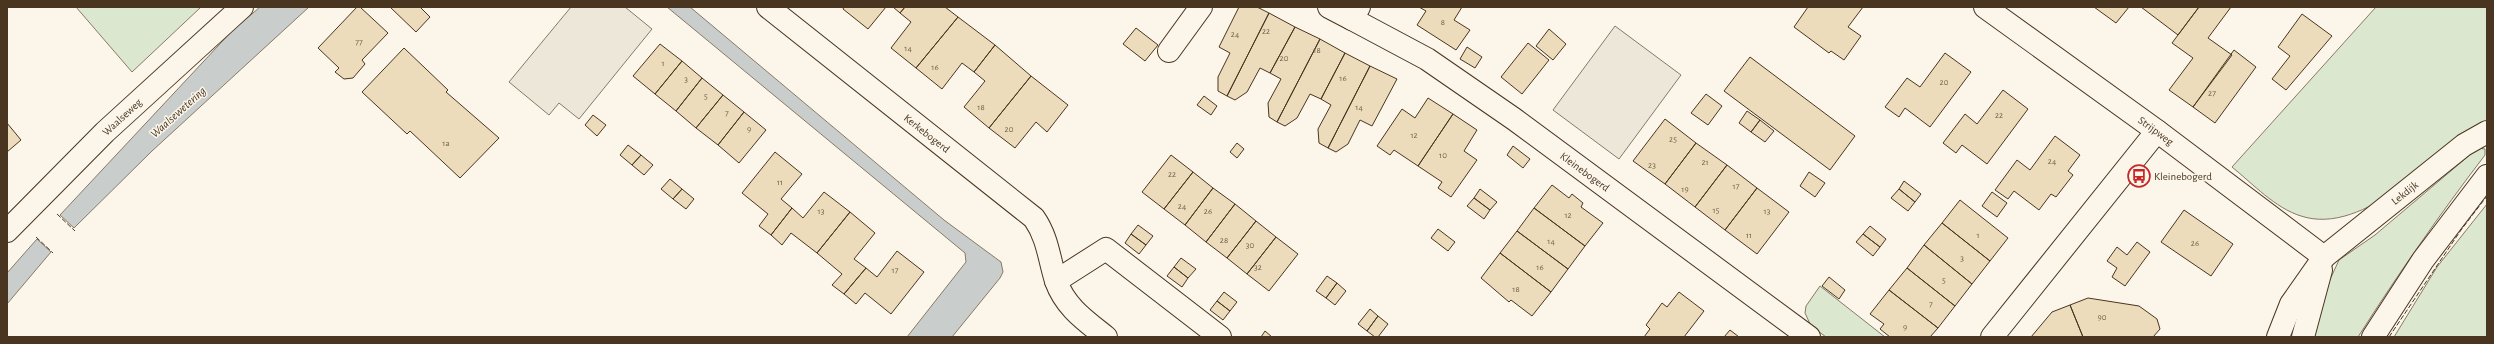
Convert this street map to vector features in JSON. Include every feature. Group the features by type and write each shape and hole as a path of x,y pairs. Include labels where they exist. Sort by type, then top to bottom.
{"street":[{"name":"Waalseweg","path":"7,231 105,132 242,7"},
{"name":"Kerkebogerd","path":"768,7 1034,218 1043,231 1056,281 1073,310 1106,337"},
{"path":"1169,51 1201,7"},
{"name":"Kleinebogerd","path":"1329,7 1356,13 1427,59 1501,110 1809,337"},
{"name":"Strijpweg","path":"1985,7 2157,131 2324,257"},
{"path":"1992,337 2157,131"},
{"name":"Lekdijk","path":"2278,337 2291,304 2324,257 2464,145 2487,132"},
{"path":"2373,337 2423,260 2487,176"},
{"path":"1056,281 1106,249 1220,337"},
{"path":"2303,337 2324,257"}],"green space":[{"path":"76,7 201,7 132,72"},
{"path":"2376,7 2487,7 2487,121 2400,188 2375,203 2350,214 2325,219 2301,216 2273,201 2232,167"},
{"path":"2478,148 2485,149 2485,155 2420,244 2358,337 2313,337 2328,284 2339,260 2375,235"},
{"path":"2487,204 2487,337 2394,337 2437,267"},
{"path":"1820,286 1885,337 1826,337 1811,326 1805,313 1806,306"}],"shaded area":[{"path":"571,7 625,7 652,29 579,119 559,103 549,115 509,82"},
{"path":"1615,26 1681,75 1619,159 1553,110"}],"water":[{"name":"Waalsewetering","path":"260,7 309,7 152,151 74,228 60,215 232,31"},
{"path":"667,7 690,7 944,220 1001,262 1003,272 1000,278 952,337 907,337 966,262 965,253"},
{"path":"37,239 51,252 7,304 7,273"}],"building":[{"path":"357,7 360,7 388,33 362,60 365,64 353,78 344,79 335,72 339,68 318,48"},
{"path":"390,7 420,7 430,17 416,32"},
{"path":"844,7 886,7 868,29 843,9"},
{"path":"893,7 905,7 900,13"},
{"path":"905,7 945,7 958,17 916,68 891,48 911,22 900,13"},
{"path":"1239,7 1257,7 1269,13 1227,96 1218,91 1218,77 1230,53 1219,47"},
{"path":"1419,7 1462,7 1454,20 1470,30 1456,50 1417,25 1426,11"},
{"path":"1808,7 1863,7 1848,27 1861,36 1844,60 1831,51 1829,53 1794,27"},
{"path":"2094,7 2129,7 2116,23"},
{"path":"2141,7 2199,7 2178,35"},
{"path":"2199,7 2231,7 2208,38 2232,55 2193,107 2169,90 2193,58 2172,43"},
{"path":"1269,13 1295,27 1270,73 1260,68 1247,92 1235,100 1227,96"},
{"path":"2302,14 2332,36 2286,90 2272,79 2290,56 2278,47"},
{"path":"958,17 995,45 974,72 962,63 942,89 916,68"},
{"path":"1295,27 1320,39 1277,122 1269,117 1268,103 1281,79 1270,73"},
{"path":"1136,28 1158,45 1145,61 1123,44"},
{"path":"1549,29 1566,44 1553,60 1536,46"},
{"path":"1320,39 1345,53 1321,99 1310,94 1297,118 1285,126 1277,122"},
{"path":"1528,43 1549,60 1522,94 1501,77"},
{"path":"660,44 682,61 655,94 633,76"},
{"path":"995,45 1031,76 989,128 964,107 985,81 974,72"},
{"path":"1467,47 1482,57 1475,68 1460,59"},
{"path":"404,48 448,90 446,92 499,138 460,178 410,131 407,134 362,92"},
{"path":"2234,50 2256,67 2215,123 2193,107"},
{"path":"1345,53 1370,66 1328,148 1319,143 1318,129 1331,105 1321,99"},
{"path":"1945,53 1971,72 1930,127 1905,108 1899,117 1885,107 1907,78 1920,87"},
{"path":"1750,57 1855,136 1830,170 1724,91"},
{"path":"682,61 702,78 676,111 655,94"},
{"path":"1370,66 1397,79 1372,126 1360,120 1348,144 1336,152 1328,148"},
{"path":"1031,76 1068,105 1047,132 1036,122 1015,148 989,128"},
{"path":"702,78 723,95 696,128 676,111"},
{"path":"2003,90 2028,109 1987,164 1962,145 1956,153 1943,143 1965,114 1977,124"},
{"path":"1706,94 1722,106 1708,125 1691,113"},
{"path":"723,95 744,112 718,145 696,128"},
{"path":"1204,96 1217,106 1211,115 1197,105"},
{"path":"1428,98 1453,114 1418,166 1394,150 1390,155 1377,146 1402,109 1415,118"},
{"path":"1747,111 1760,120 1751,132 1739,123"},
{"path":"744,112 766,130 739,163 718,145"},
{"path":"1453,114 1477,130 1464,151 1477,160 1451,197 1438,188 1442,182 1418,166"},
{"path":"593,115 606,125 597,136 585,125"},
{"path":"1665,119 1696,143 1665,184 1633,161"},
{"path":"1760,120 1774,131 1765,142 1751,132"},
{"path":"7,123 21,140 7,152"},
{"path":"2055,136 2080,155 2068,171 2073,175 2056,197 2051,194 2039,210 2014,191 2008,199 1995,190 2017,160 2030,170"},
{"path":"1237,143 1244,149 1237,158 1230,152"},
{"path":"1696,143 1727,165 1695,207 1665,184"},
{"path":"628,145 641,155 632,165 620,155"},
{"path":"1513,146 1530,159 1523,168 1507,155"},
{"path":"775,152 802,174 781,199 792,208 771,235 759,226 768,214 742,193"},
{"path":"641,155 653,165 644,175 632,165"},
{"path":"1171,155 1193,172 1164,209 1142,192"},
{"path":"1727,165 1757,188 1725,230 1695,207"},
{"path":"1193,172 1213,188 1185,225 1164,209"},
{"path":"1809,172 1825,183 1815,197 1800,186"},
{"path":"670,179 682,189 673,199 661,189"},
{"path":"1904,181 1921,194 1915,202 1899,189"},
{"path":"1552,185 1569,198 1572,194 1583,203 1581,207 1603,223 1585,246 1534,208"},
{"path":"1213,188 1235,204 1206,242 1185,225"},
{"path":"1757,188 1789,212 1757,254 1725,230"},
{"path":"682,189 694,199 686,209 673,199"},
{"path":"1480,189 1497,202 1490,210 1474,198"},
{"path":"1899,189 1915,202 1908,211 1891,198"},
{"path":"824,192 850,212 817,253 791,233 782,245 771,235 792,208 803,218"},
{"path":"1992,192 2007,203 1997,217 1982,206"},
{"path":"1474,198 1490,210 1484,219 1467,206"},
{"path":"1960,200 2008,238 1990,261 1942,223"},
{"path":"1235,204 1256,221 1227,258 1206,242"},
{"path":"1534,208 1585,246 1568,269 1517,231"},
{"path":"2184,210 2233,244 2211,276 2161,242"},
{"path":"850,212 875,233 854,259 866,268 844,294 832,285 842,274 817,253"},
{"path":"1256,221 1276,237 1247,274 1227,258"},
{"path":"1942,223 1990,261 1972,284 1924,245"},
{"path":"1138,225 1153,236 1146,245 1131,234"},
{"path":"1870,226 1886,239 1880,247 1863,234"},
{"path":"1438,229 1455,242 1448,251 1431,238"},
{"path":"1517,231 1568,269 1551,292 1500,253"},
{"path":"1131,234 1146,245 1139,254 1125,243"},
{"path":"1863,234 1880,247 1873,256 1856,242"},
{"path":"1276,237 1298,254 1269,291 1247,274"},
{"path":"2137,242 2150,252 2125,286 2112,277 2117,268 2107,261 2117,247 2127,255"},
{"path":"1924,245 1972,284 1955,306 1907,268"},
{"path":"897,251 924,272 891,314 865,293 856,304 844,294 866,268 877,277"},
{"path":"1500,253 1551,292 1532,316 1511,300 1509,302 1481,278"},
{"path":"1181,258 1196,269 1188,278 1174,267"},
{"path":"1174,267 1188,278 1182,287 1167,276"},
{"path":"1907,268 1955,306 1938,328 1889,290"},
{"path":"1327,276 1337,283 1326,298 1316,291"},
{"path":"1829,277 1845,290 1839,299 1822,286"},
{"path":"1337,283 1346,291 1335,305 1326,298"},
{"path":"1889,290 1938,328 1930,337 1890,337 1880,329 1884,324 1870,314"},
{"path":"1224,292 1237,302 1230,311 1217,301"},
{"path":"1679,292 1704,311 1684,337 1644,337 1650,329 1646,325 1662,303 1667,307"},
{"path":"2088,298 2139,306 2157,319 2160,329 2153,337 2083,337 2070,305"},
{"path":"1217,301 1230,311 1223,320 1210,310"},
{"path":"2070,305 2083,337 2031,337 2052,312"},
{"path":"1370,309 1378,316 1367,331 1358,324"},
{"path":"1378,316 1388,324 1378,337 1375,337 1367,331"},
{"path":"1730,330 1739,337 1724,337"},
{"path":"1265,331 1272,337 1261,337"}],"fence":[{"path":"2389,337 2461,230 2487,196"},
{"path":"57,214 75,231"},
{"path":"36,237 53,253"}],"place":[{"name":"Kleinebogerd","path":"2139,176"}]}
